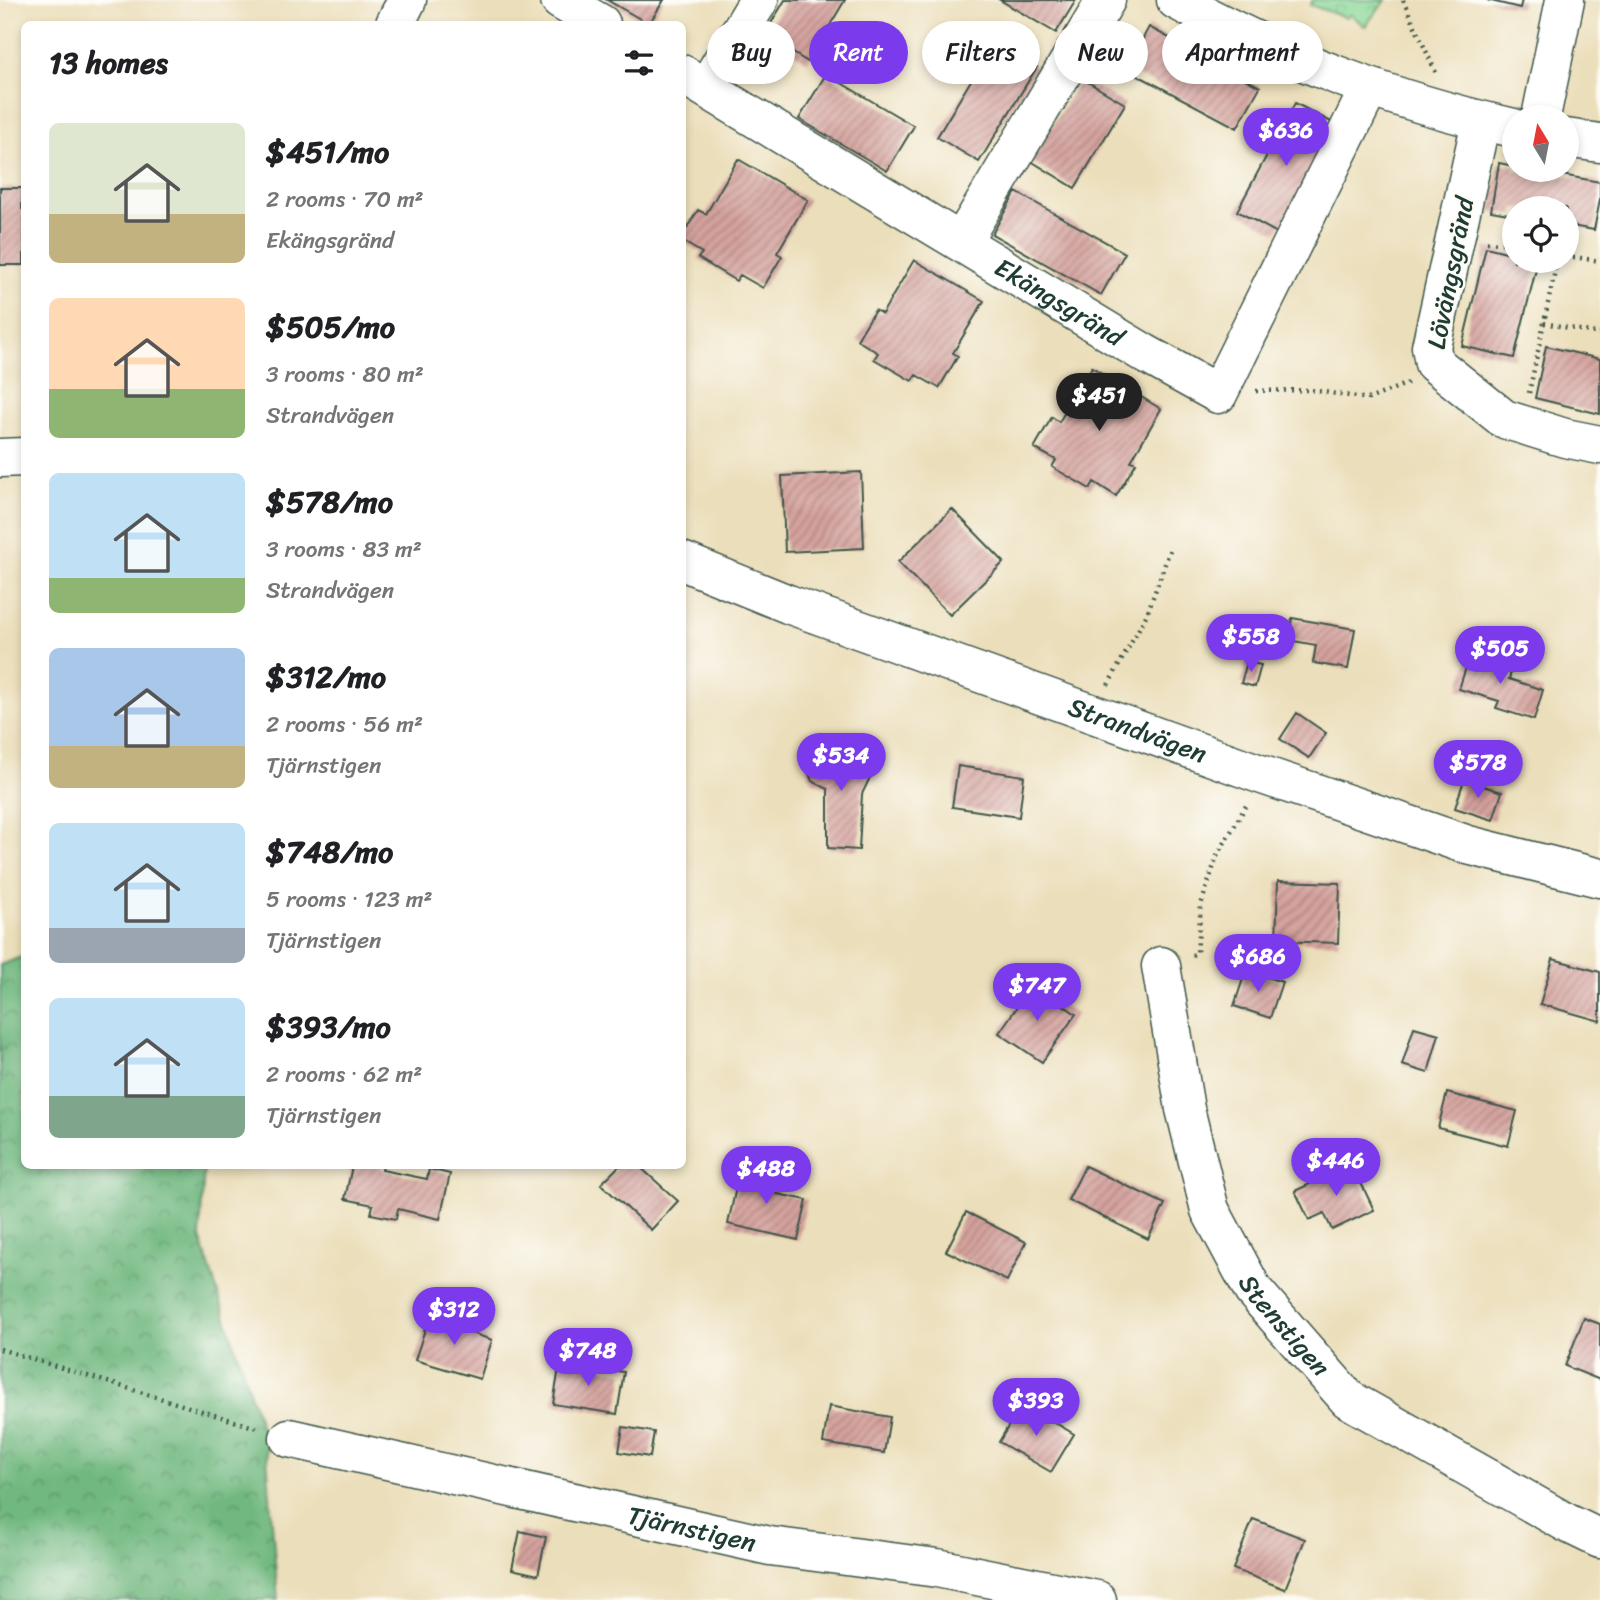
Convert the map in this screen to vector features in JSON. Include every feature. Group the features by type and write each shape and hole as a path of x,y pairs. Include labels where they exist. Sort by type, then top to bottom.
{"street":[{"path":"396,21 407,0"},
{"path":"560,0 596,21"},
{"path":"694,81 759,0"},
{"path":"962,241 1106,0"},
{"path":"1176,0 1285,56 1368,89 1497,125"},
{"path":"1543,105 1565,0"},
{"name":"Ekängsgränd","path":"694,81 1144,353 1218,394"},
{"path":"1218,394 1368,89"},
{"name":"Lövängsgränd","path":"1497,125 1431,346 1434,363 1504,419 1564,438 1600,445"},
{"path":"1579,140 1600,143"},
{"path":"0,458 21,457"},
{"name":"Strandvägen","path":"686,563 789,604 1260,774 1468,845 1600,878"},
{"name":"Stenstigen","path":"1161,965 1185,1109 1210,1210 1253,1290 1348,1399 1600,1539"},
{"name":"Tjärnstigen","path":"289,1438 943,1584 1097,1600"}],"path":[{"path":"1403,0 1437,74 1423,69"},
{"path":"1479,241 1502,243"},
{"path":"1579,259 1600,261"},
{"path":"1527,402 1554,273"},
{"path":"1544,323 1600,334"},
{"path":"1218,394 1311,390 1369,399 1441,370"},
{"path":"1096,715 1112,675 1134,641 1147,614 1171,547"},
{"path":"1197,954 1201,905 1217,856 1242,814 1260,774"},
{"path":"0,1349 289,1438"}],"green space":[{"path":"1313,0 1386,0 1365,26 1350,14 1347,18 1310,5"},
{"path":"21,957 21,1169 204,1169 200,1237 266,1443 278,1600 0,1600 0,965"}],"building":[{"path":"607,0 664,0 651,21 644,21"},
{"path":"785,0 845,0 832,21 809,21 808,62 795,54 795,21 772,21"},
{"path":"1000,0 1076,0 1063,21 1054,21 1054,32 1040,21"},
{"path":"1487,0 1522,0 1520,8"},
{"path":"1148,29 1162,34 1162,84 1254,84 1260,87 1237,128 1148,81"},
{"path":"820,84 843,84 914,126 887,171 799,119"},
{"path":"969,84 1027,84 979,162 937,137"},
{"path":"1077,84 1091,84 1125,104 1075,188 1031,161"},
{"path":"1295,103 1335,124 1277,233 1237,211"},
{"path":"738,159 808,200 777,253 782,256 763,288 740,275 736,281 698,258 702,253 686,243 686,230 698,210 706,214"},
{"path":"1499,163 1502,164 1502,182 1579,182 1579,178 1600,182 1600,200 1594,230 1579,227 1579,196 1502,196 1502,213 1491,211"},
{"path":"0,188 21,188 21,265 0,265"},
{"path":"1016,192 1125,253 1101,295 992,234"},
{"path":"1486,247 1502,251 1502,273 1535,273 1514,358 1462,346"},
{"path":"914,260 984,301 953,353 958,356 939,388 916,375 912,381 874,359 878,353 857,340 875,310 882,314"},
{"path":"1546,346 1600,359 1600,414 1535,398"},
{"path":"1092,367 1161,409 1131,461 1136,463 1116,496 1094,482 1090,489 1052,467 1056,460 1034,448 1052,417 1059,422"},
{"path":"861,472 864,548 785,552 782,476"},
{"path":"952,509 1004,562 950,615 898,562"},
{"path":"1292,618 1355,629 1348,669 1313,663 1316,645 1288,640"},
{"path":"1471,652 1513,665 1509,679 1543,690 1534,720 1496,708 1499,701 1459,689"},
{"path":"1247,662 1261,665 1255,687 1241,683"},
{"path":"1297,713 1326,733 1309,758 1280,739"},
{"path":"819,742 875,767 862,794 859,850 828,848 828,789 812,781 807,768"},
{"path":"958,766 1024,776 1019,817 952,807"},
{"path":"1464,780 1502,792 1493,820 1455,808"},
{"path":"1278,881 1340,883 1338,943 1276,941"},
{"path":"1553,959 1600,972 1600,1021 1540,1004"},
{"path":"1246,970 1282,982 1270,1018 1234,1006"},
{"path":"1033,984 1076,1014 1042,1062 999,1033"},
{"path":"1414,1027 1439,1034 1428,1073 1402,1065"},
{"path":"1447,1093 1517,1111 1508,1146 1438,1128"},
{"path":"1352,1164 1374,1210 1332,1230 1324,1213 1309,1220 1295,1191"},
{"path":"1085,1166 1165,1204 1148,1239 1068,1200"},
{"path":"351,1169 382,1169 427,1179 429,1169 450,1174 440,1219 398,1209 396,1219 371,1214 373,1205 345,1199"},
{"path":"616,1169 642,1169 678,1201 651,1230 601,1184"},
{"path":"740,1169 781,1178 777,1194 807,1200 798,1240 728,1224"},
{"path":"966,1212 1026,1242 1007,1281 946,1251"},
{"path":"448,1314 478,1323 474,1334 492,1340 480,1379 415,1360 428,1320 445,1325"},
{"path":"1584,1318 1600,1324 1600,1380 1565,1366"},
{"path":"560,1362 624,1372 617,1414 553,1404"},
{"path":"1022,1403 1074,1434 1051,1472 999,1442"},
{"path":"829,1406 890,1417 884,1453 823,1443"},
{"path":"623,1427 654,1432 650,1457 619,1452"},
{"path":"1253,1519 1305,1539 1285,1589 1233,1569"},
{"path":"520,1531 546,1537 538,1575 512,1569"}]}
